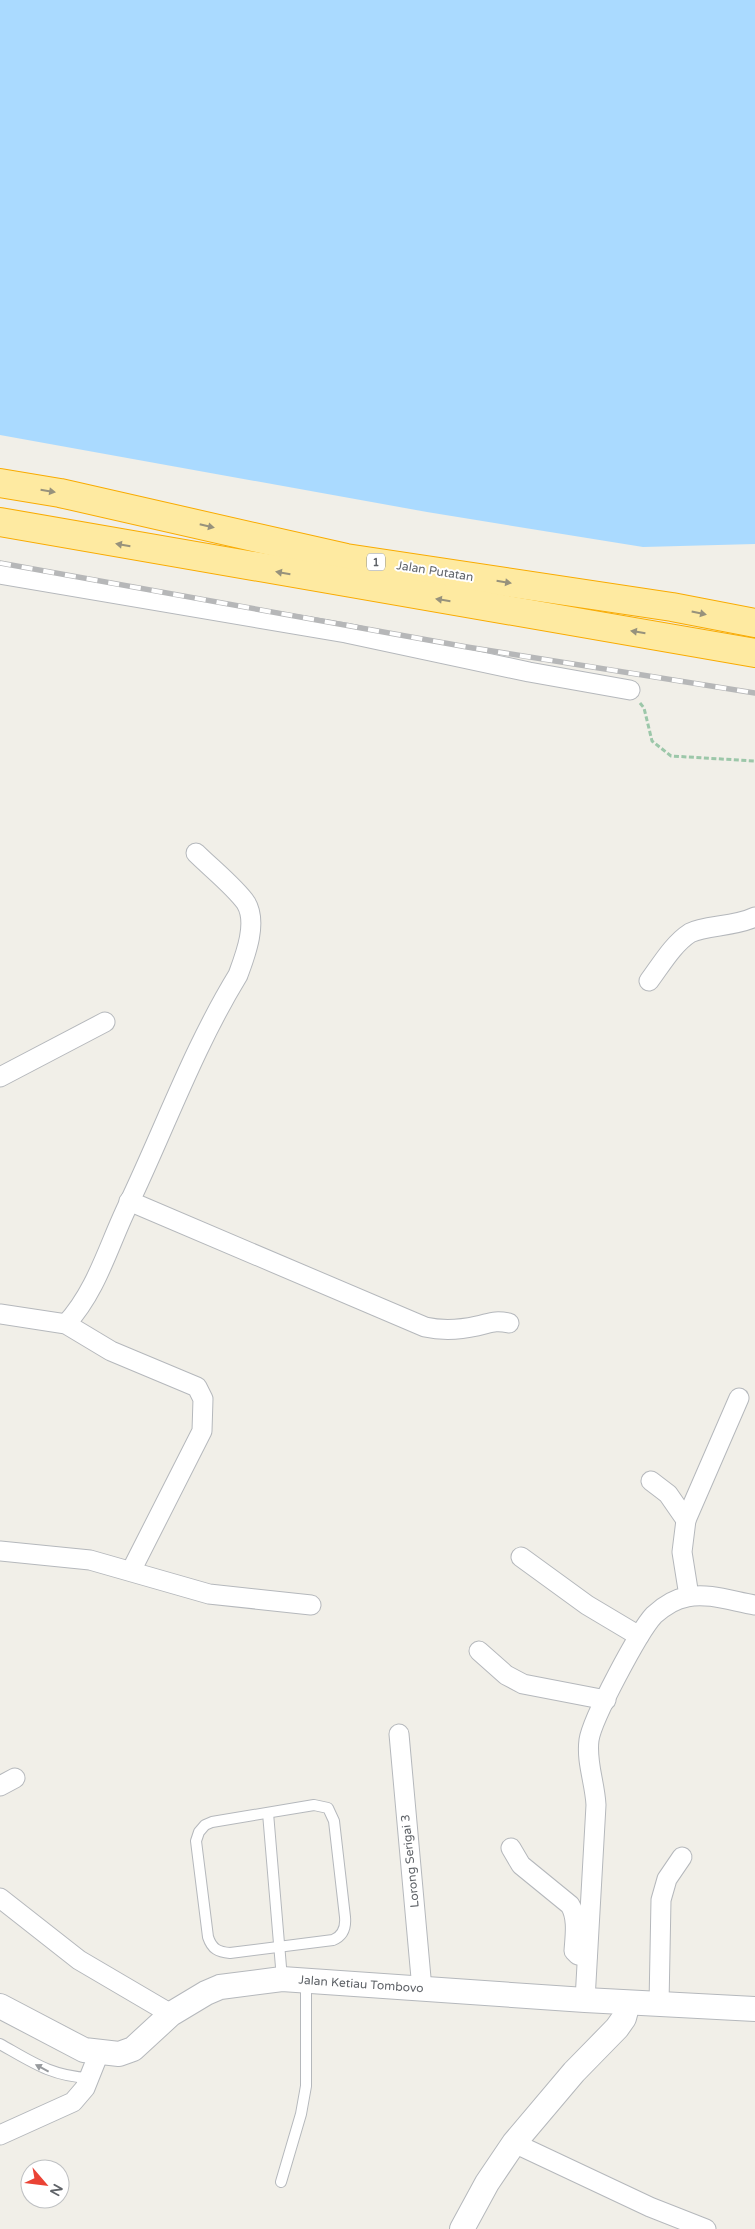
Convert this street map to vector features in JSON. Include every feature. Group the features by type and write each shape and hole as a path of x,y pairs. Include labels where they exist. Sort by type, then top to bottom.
{"highway":[{"name":"Jalan Putatan","path":"0,483 60,493 346,558 672,607 755,623"},
{"name":"1","path":"0,522 406,594 696,641 755,653"},
{"path":"346,558 404,584 406,594"},
{"path":"672,607 678,630 696,641"}],"street":[{"path":"0,574 346,633 529,672 630,690"},
{"path":"66,1324 84,1302 102,1266 129,1201 150,1160 191,1061 238,975 247,947 250,915 246,904 196,853"},
{"path":"649,981 670,953 692,932 736,924 755,917"},
{"path":"0,1077 104,1022"},
{"path":"129,1201 425,1327 442,1331 480,1326 496,1320 509,1323"},
{"path":"0,1314 66,1324 111,1351 197,1387 203,1399 202,1431 130,1571"},
{"path":"689,1596 682,1552 686,1520 740,1398"},
{"path":"651,1481 668,1494 686,1520"},
{"path":"0,1551 72,1557 130,1571 209,1594 311,1604"},
{"path":"522,1557 587,1605 639,1636"},
{"path":"584,2000 596,1804 595,1787 588,1753 589,1738 639,1636 653,1616 665,1605 689,1596 755,1606"},
{"path":"479,1651 506,1675 523,1684 606,1700"},
{"name":"Lorong Serigai 3","path":"399,1734 422,1988"},
{"path":"511,1848 521,1865 562,1897 573,1910 575,1927 574,1951 578,1955 587,1957"},
{"path":"659,2004 661,1900 667,1879 682,1857"},
{"path":"0,1898 79,1960 172,2014"},
{"path":"573,1910 591,1904"},
{"name":"Jalan Ketiau Tombovo","path":"0,2006 84,2050 119,2054 133,2048 172,2014 206,1992 220,1987 282,1979 628,2003 755,2009"},
{"path":"462,2229 486,2184 514,2142 574,2072 617,2028 624,2018 628,2003"},
{"path":"0,2135 73,2102 86,2088 99,2053"},
{"path":"514,2142 642,2203 706,2229"}],"lane":[{"path":"314,1806 328,1808 332,1812 346,1925 339,1938 279,1947 230,1953 216,1950 210,1944 197,1848 199,1832 205,1825 212,1822 314,1806"},
{"path":"268,1813 282,1979"},
{"path":"281,2182 301,2114 306,2086 306,1980"},
{"path":"0,2044 49,2071 71,2077 89,2078"}],"path":[{"path":"630,690 644,708 652,741 671,756 755,761"}],"water":[{"path":"0,0 755,0 755,544 643,547 427,512 0,435"}],"railway":[{"path":"0,563 467,647 755,693"}]}
